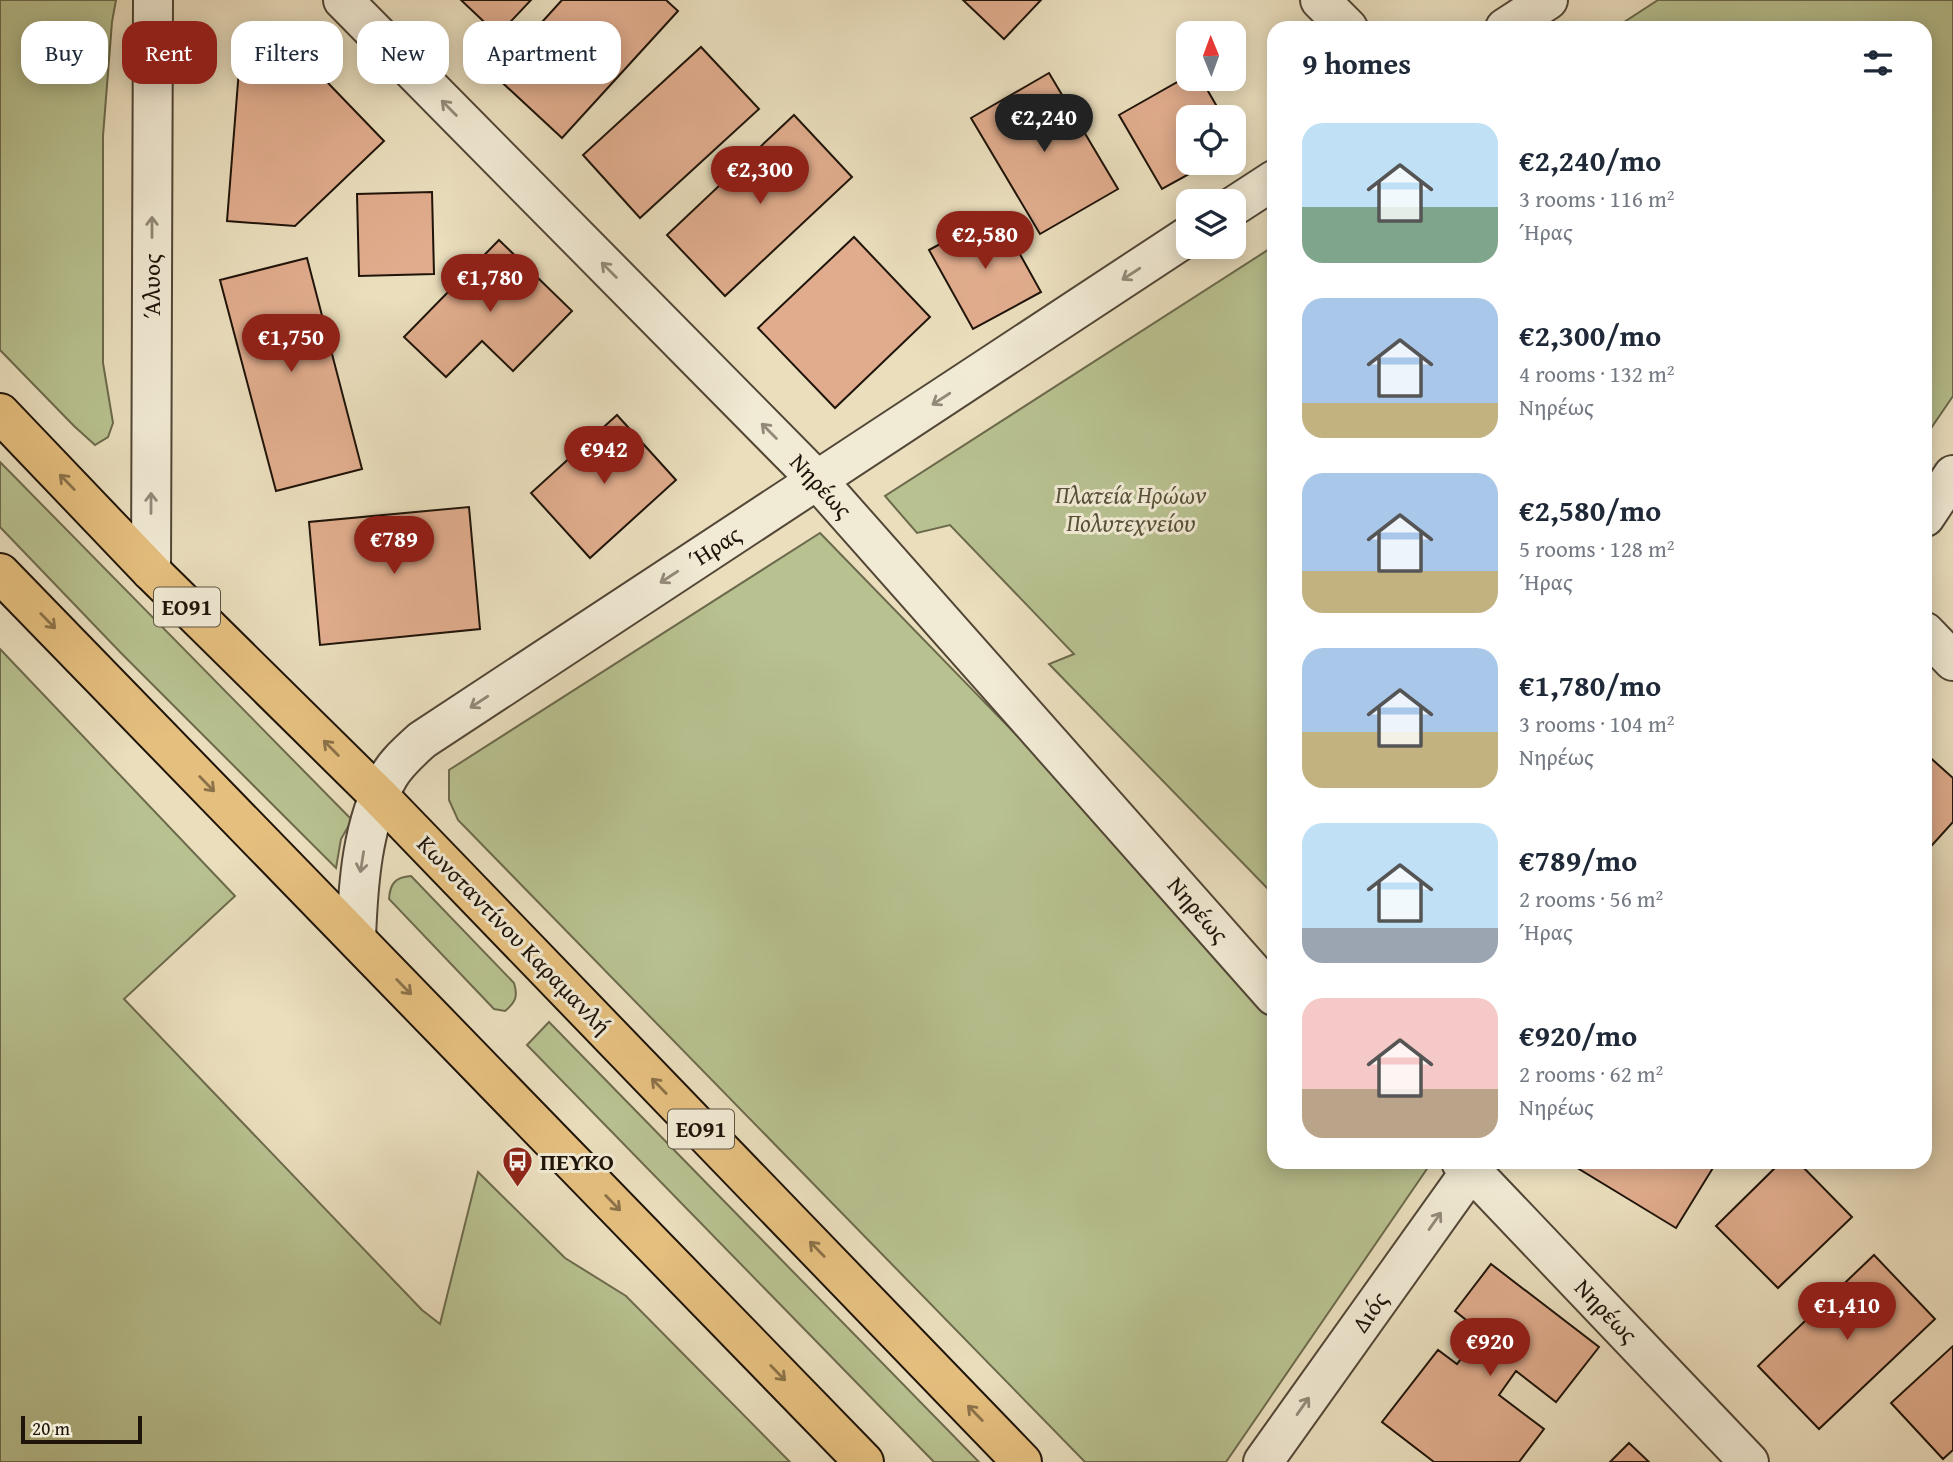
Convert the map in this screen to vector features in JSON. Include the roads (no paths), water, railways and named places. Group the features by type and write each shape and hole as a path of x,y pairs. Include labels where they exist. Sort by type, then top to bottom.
{"highway":[{"name":"Κωνσταντίνου Καραμανλή","path":"0,413 151,571 379,796 1022,1462"},
{"path":"0,573 864,1462"}],"street":[{"name":"Άλυος","path":"151,571 153,0"},
{"name":"Νηρέως","path":"343,0 817,480 1267,988"},
{"path":"1320,0 1341,21"},
{"path":"1516,21 1548,0"},
{"path":"1246,198 1267,185"},
{"name":"Ήρας","path":"356,938 358,889 365,842 379,796 404,756 422,740 1176,244"},
{"path":"1932,506 1953,475"},
{"path":"1932,639 1953,661"},
{"name":"Διός","path":"1263,1462 1467,1169"},
{"name":"Νηρέως","path":"1474,1169 1749,1462"}],"place":[{"name":"ΠΕΥΚΟ","path":"517,1189"}],"park label":[{"name":"Πλατεία Ηρώων Πολυτεχνείου","path":"1131,509"}]}
